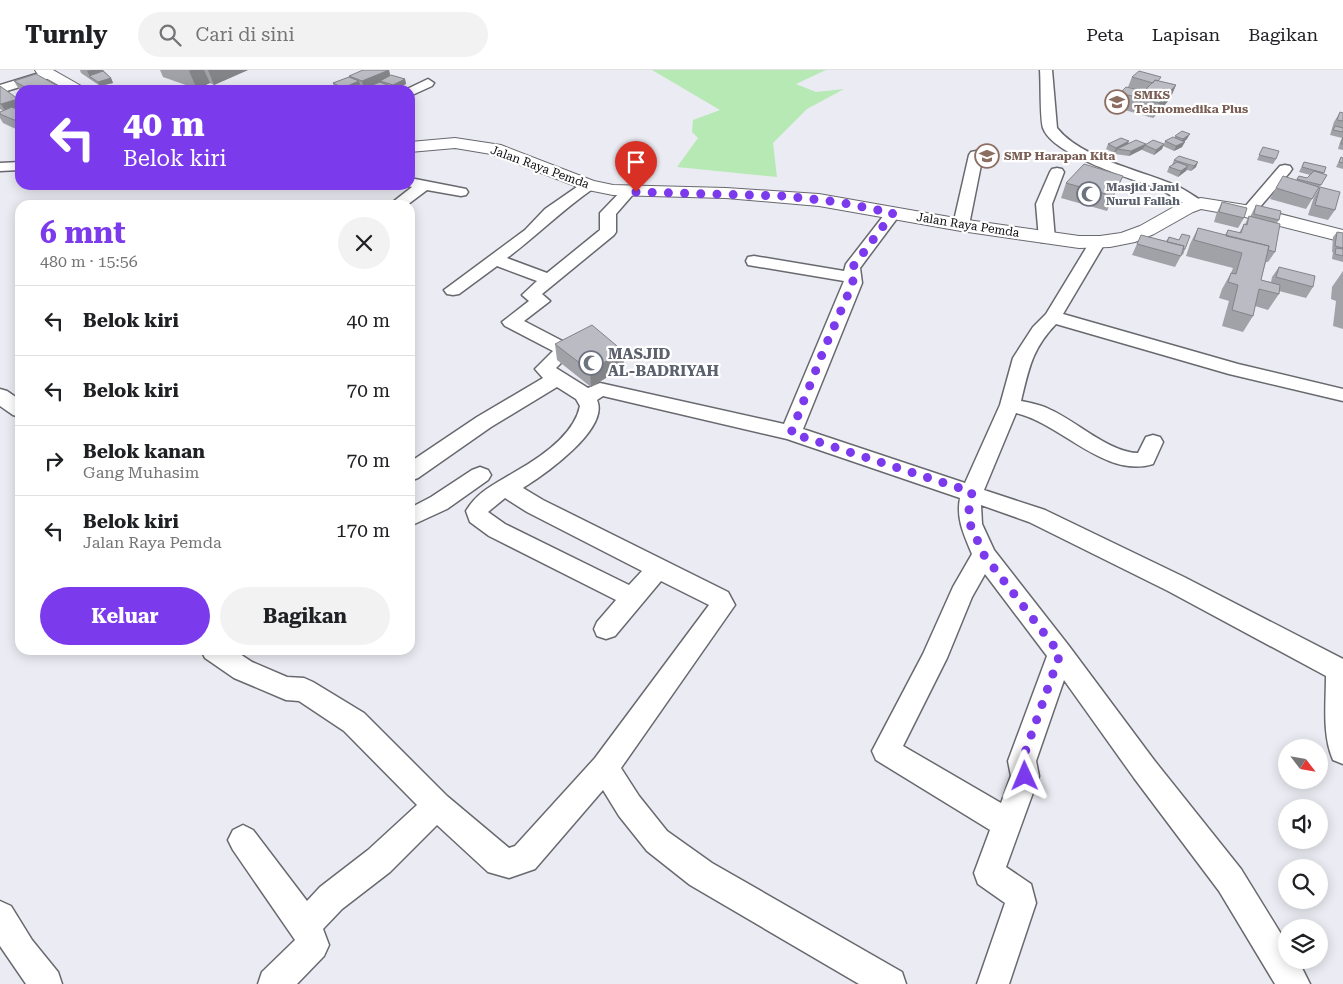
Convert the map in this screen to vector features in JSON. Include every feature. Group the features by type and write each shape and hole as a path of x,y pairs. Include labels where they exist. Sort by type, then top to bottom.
{"main road":[{"path":"45,72 69,85"},
{"name":"Jalan Raya Pemda","path":"415,147 455,144 495,149 589,185 631,195 785,196 838,202 1047,239 1097,243 1120,241 1138,235 1179,211 1197,204 1209,204 1248,212 1343,236"}],"street":[{"path":"1046,70 1050,128 1054,137 1090,157 1166,186 1197,204"},
{"path":"0,89 45,72"},
{"path":"415,90 428,83"},
{"path":"961,225 976,155"},
{"path":"0,166 15,166"},
{"path":"1248,212 1285,169"},
{"path":"1047,239 1042,211 1045,196 1056,172"},
{"path":"0,174 15,174"},
{"path":"415,183 461,192"},
{"path":"404,200 426,184"},
{"path":"453,290 531,233 540,221 589,185"},
{"path":"627,595 497,530 478,516 477,511 480,506 505,487 530,473 578,432 588,419 591,411 587,398 544,369 565,350 511,322 541,301 531,295 608,232 608,213 631,195"},
{"path":"791,433 853,283 852,268 893,213"},
{"path":"1097,243 1053,316 1039,331 1022,358 1010,405 972,492 969,509 970,524 984,555 1060,654 1144,770 1230,880 1294,984"},
{"path":"496,260 549,280"},
{"path":"754,261 852,277"},
{"path":"1053,316 1236,370 1343,396"},
{"path":"415,470 492,417 557,378"},
{"path":"587,398 600,390 791,433 972,492 1037,516 1176,584 1341,671 1339,718 1343,751"},
{"path":"0,396 15,406"},
{"path":"1010,405 1042,414 1060,423 1088,443 1140,462 1146,459 1153,442"},
{"path":"415,515 439,503 480,475"},
{"path":"221,655 243,670 286,688 304,690 354,722 437,806 499,860 508,863 524,858 605,767 723,605 719,599 656,569 535,506 505,487"},
{"path":"984,555 961,594 934,658 886,751 1008,824"},
{"path":"606,629 656,569"},
{"path":"993,984 1021,903 1020,895 989,873 1025,776 1022,761 1060,654"},
{"path":"605,767 629,806 657,840 672,852 701,874 890,984"},
{"path":"305,925 331,898 379,861 437,806"},
{"path":"243,840 305,925 313,945 274,984"},
{"path":"0,917 21,951 46,984"}],"green space":[{"path":"652,70 826,70 796,84 816,92 844,89 807,109 773,143 777,177 677,167 698,138 692,132 693,120 720,110"}],"building":[{"path":"363,70 389,70 362,81 349,76"},
{"path":"103,71 111,78 98,82 89,76"},
{"path":"1139,71 1161,77 1153,83 1132,77"},
{"path":"36,74 56,85 21,85 14,81"},
{"path":"391,75 405,79 393,85 380,81"},
{"path":"349,77 359,81 350,85 337,85 333,83"},
{"path":"1155,80 1176,85 1159,103 1120,93 1126,87 1144,91"},
{"path":"380,82 387,85 372,85"},
{"path":"0,86 15,97 15,100 0,104"},
{"path":"12,107 15,108 15,120 0,114 0,112"},
{"path":"1340,112 1343,113 1343,121 1337,120"},
{"path":"1335,126 1343,128 1343,132 1333,130"},
{"path":"1182,131 1190,134 1183,139 1175,136"},
{"path":"1173,137 1185,142 1176,146 1165,141"},
{"path":"1121,138 1129,141 1116,148 1108,144"},
{"path":"1136,140 1146,144 1131,151 1117,149"},
{"path":"1153,140 1164,144 1156,150 1145,145"},
{"path":"1263,147 1279,151 1276,159 1259,155"},
{"path":"1179,156 1198,162 1194,166 1174,160"},
{"path":"1341,157 1343,158 1343,163 1339,162"},
{"path":"1177,162 1188,166 1181,171 1169,167"},
{"path":"1304,162 1326,167 1324,173 1302,167"},
{"path":"1084,164 1123,176 1113,196 1066,183"},
{"path":"1314,171 1327,175 1321,185 1297,179 1299,176 1307,178"},
{"path":"1283,176 1319,187 1312,199 1276,188"},
{"path":"1320,187 1340,192 1335,210 1315,205"},
{"path":"1222,202 1247,208 1244,218 1219,212"},
{"path":"1256,205 1281,211 1279,220 1254,214"},
{"path":"1249,216 1280,224 1275,252 1268,250 1269,246 1226,236 1228,230 1241,233 1244,224 1247,225"},
{"path":"1198,228 1269,246 1261,280 1280,285 1279,294 1259,289 1253,316 1232,310 1238,285 1228,282 1231,273 1236,274 1242,253 1194,240"},
{"path":"1337,232 1343,233 1343,248 1335,246"},
{"path":"1182,234 1190,236 1185,249 1183,249 1184,246 1167,242 1169,237 1179,240"},
{"path":"1141,235 1184,246 1181,256 1137,244"},
{"path":"1336,248 1343,249 1343,256 1335,254"},
{"path":"1279,267 1315,276 1313,287 1276,277"},
{"path":"592,325 623,351 590,371 555,344"}],"place":[{"name":"SMKS Teknomedika Plus","path":"1117,102"},
{"name":"SMP Harapan Kita","path":"987,156"},
{"name":"Masjid Jami Nurul Fallah","path":"1089,194"},
{"name":"MASJID AL-BADRIYAH","path":"591,363"}],"route":[{"path":"636,192 785,196 838,202 893,213 852,268 853,283 791,433 972,492 969,509 970,524 984,555 1060,654 1022,761 1025,776"}]}
